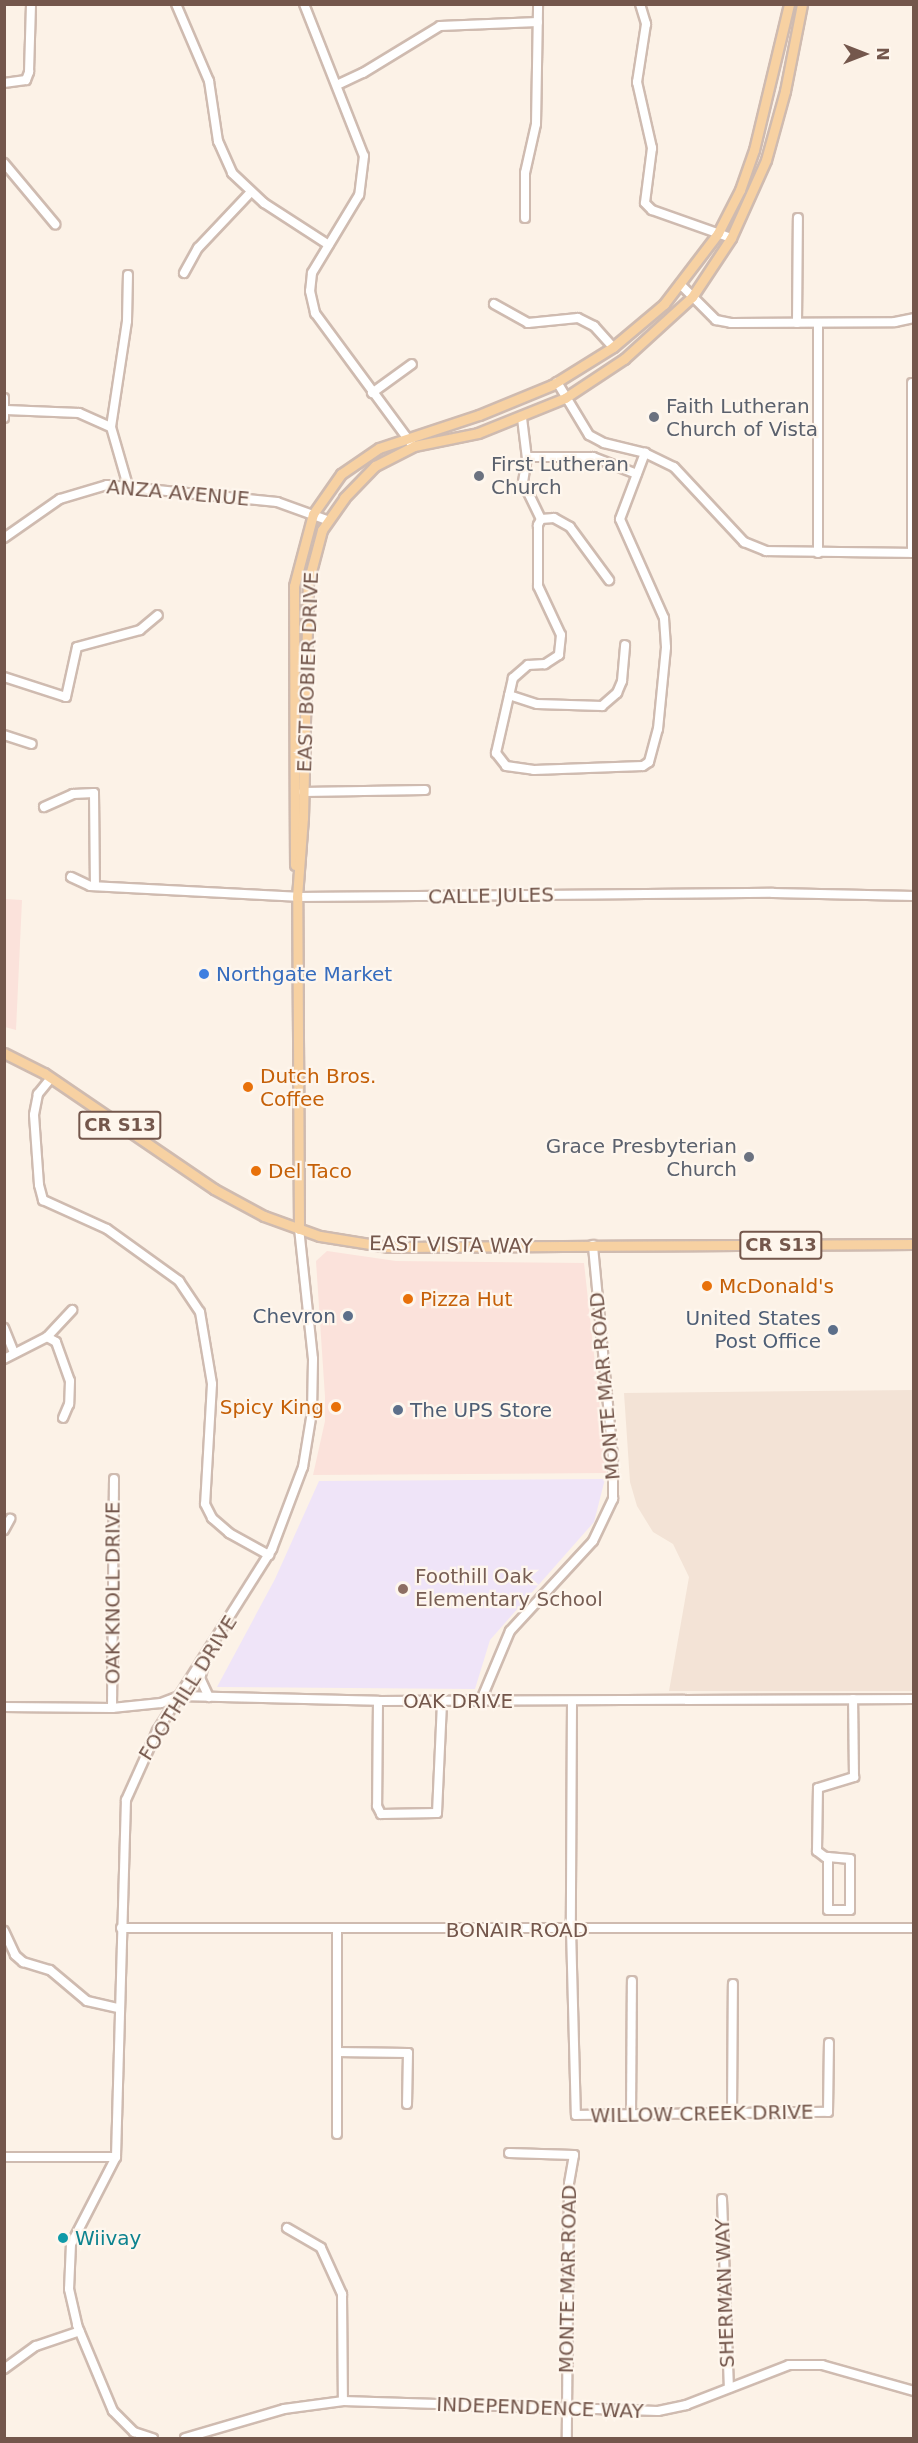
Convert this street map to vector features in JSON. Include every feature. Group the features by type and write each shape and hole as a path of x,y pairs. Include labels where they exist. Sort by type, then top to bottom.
{"main road":[{"name":"EAST BOBIER DRIVE","path":"297,897 292,835 294,586 313,514 341,474 379,448 406,436 479,415 557,382 613,347 664,304 718,233 754,150 789,4"},
{"name":"EAST BOBIER DRIVE","path":"299,1229 297,897 303,792 308,583 327,520 375,466 414,446 478,433 522,418 565,398 624,359 692,297 731,238 752,196 775,133 802,4"},
{"name":"EAST VISTA WAY","path":"4,1053 51,1078 214,1189 299,1229 389,1247 914,1244"}],"street":[{"path":"4,83 26,81 29,72 31,4"},
{"path":"176,4 209,81 221,152 232,173 250,193 329,245"},
{"path":"304,4 360,139 363,178 352,208 312,273 310,291 315,313 372,393 414,446"},
{"path":"525,218 525,173 536,124 538,4"},
{"path":"640,4 646,24 637,82 652,142 645,203 652,210 731,238"},
{"path":"337,84 363,73 440,26 538,22"},
{"path":"4,163 55,224"},
{"path":"184,273 198,248 250,193"},
{"path":"797,323 798,218"},
{"path":"128,275 127,321 111,427 128,486"},
{"path":"680,284 716,320 818,323 894,322 914,318"},
{"path":"494,304 528,323 578,318 594,326 613,347"},
{"path":"818,323 818,553"},
{"path":"372,393 412,364"},
{"path":"557,382 589,435 645,453 687,478 744,542 766,551 818,553 913,553 912,383"},
{"path":"4,398 5,414 79,413 111,427"},
{"path":"522,418 527,458 523,483 541,519"},
{"path":"541,519 538,525 538,586 561,634 559,655 545,664 528,665 513,678 496,753 506,766 551,771 649,762 658,729 666,647 659,601 621,527 645,453"},
{"path":"527,458 593,458 637,474"},
{"name":"ANZA AVENUE","path":"4,538 33,515 68,496 97,487 128,486 277,502 327,520"},
{"path":"541,519 554,518 570,527 609,580"},
{"path":"4,677 66,697 77,646 140,630 158,615"},
{"path":"509,695 537,704 602,706 617,693 622,681 625,645"},
{"path":"4,735 32,744"},
{"path":"303,792 424,790"},
{"path":"44,807 73,794 94,793 95,886"},
{"name":"CALLE JULES","path":"71,877 95,886 297,897 773,892 914,896"},
{"path":"51,1078 38,1094 34,1115 39,1185 43,1200 108,1229 179,1281 200,1312 212,1384 206,1504 212,1518 229,1533 269,1555"},
{"name":"FOOTHILL DRIVE","path":"116,2157 123,1819 129,1786 180,1696 269,1555 287,1518 303,1467 312,1412 312,1331 299,1229"},
{"name":"MONTE MAR ROAD","path":"481,1700 510,1631 592,1541 613,1499 613,1458 593,1245"},
{"path":"4,1359 47,1337 72,1310"},
{"path":"4,1328 14,1353"},
{"path":"47,1337 56,1342 70,1381 69,1404 63,1418"},
{"name":"OAK KNOLL DRIVE","path":"112,1708 114,1479"},
{"path":"4,1530 10,1519"},
{"path":"207,1654 200,1678 209,1697"},
{"name":"OAK DRIVE","path":"4,1707 112,1708 161,1703 180,1696 378,1701 914,1699"},
{"path":"828,1857 828,1910 850,1910 850,1859 828,1857 817,1851 818,1788 854,1777 852,1699"},
{"path":"378,1701 376,1806 381,1814 436,1813 442,1701"},
{"path":"571,1929 572,1701"},
{"name":"BONAIR ROAD","path":"121,1928 337,1931 914,1928"},
{"name":"WILLOW CREEK DRIVE","path":"571,1929 576,2115 828,2112 829,2043"},
{"path":"4,1931 15,1955 23,1962 50,1970 87,2001 118,2008"},
{"path":"337,1931 337,2134"},
{"path":"631,2115 632,1981"},
{"path":"732,2114 733,1984"},
{"path":"337,2052 408,2053 407,2104"},
{"name":"MONTE MAR ROAD","path":"509,2153 574,2155 569,2184 567,2439"},
{"path":"4,2157 116,2157 71,2244 69,2289 80,2331 113,2411 134,2432 153,2439"},
{"name":"SHERMAN WAY","path":"722,2199 729,2388"},
{"path":"287,2228 321,2248 342,2294 343,2401"},
{"path":"4,2369 36,2346 80,2331"},
{"name":"INDEPENDENCE WAY","path":"185,2439 196,2438 284,2409 343,2401 658,2411 686,2405 789,2365 822,2365 914,2391"}],"shaded area":[{"path":"5,899 22,900 16,1030 5,1027"},
{"path":"327,1251 396,1261 584,1263 607,1473 313,1475 325,1421 316,1261"},
{"path":"913,1390 913,1691 669,1691 689,1577 673,1544 653,1532 637,1506 630,1482 624,1393"},
{"name":"Foothill Oak Elementary School","path":"605,1479 594,1522 490,1640 475,1689 217,1687 275,1579 319,1481"}],"place":[{"name":"Faith Lutheran Church of Vista","path":"654,417"},
{"name":"First Lutheran Church","path":"479,476"},
{"name":"Northgate Market","path":"204,974"},
{"name":"Dutch Bros. Coffee","path":"248,1087"},
{"name":"Grace Presbyterian Church","path":"749,1157"},
{"name":"Del Taco","path":"256,1171"},
{"name":"McDonald's","path":"707,1286"},
{"name":"Pizza Hut","path":"408,1299"},
{"name":"Chevron","path":"348,1316"},
{"name":"United States Post Office","path":"833,1330"},
{"name":"Spicy King","path":"336,1407"},
{"name":"The UPS Store","path":"398,1410"},
{"name":"Foothill Oak Elementary School","path":"403,1589"},
{"name":"Wiivay","path":"63,2238"}]}
